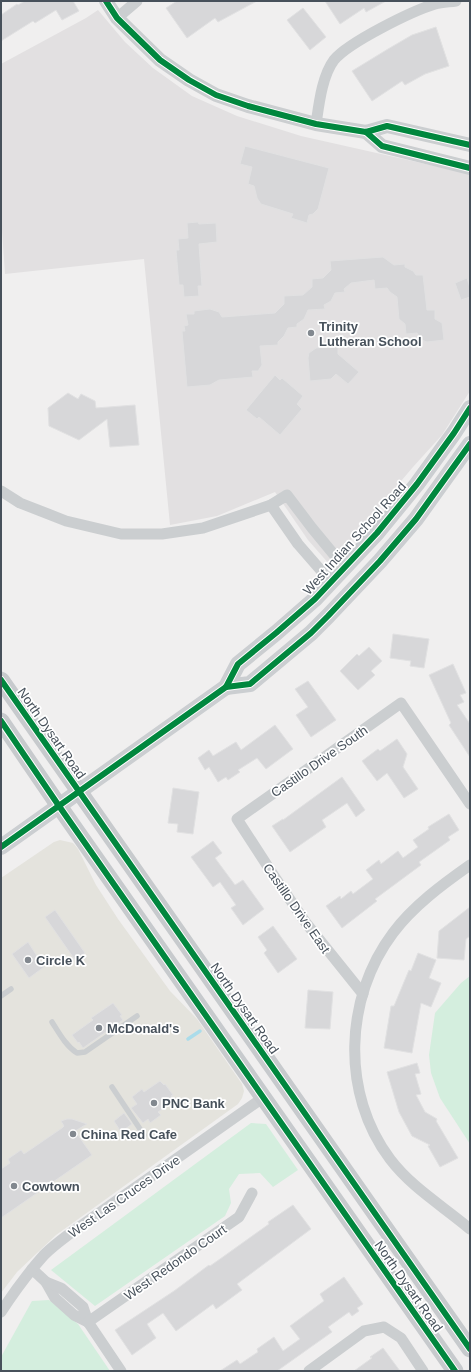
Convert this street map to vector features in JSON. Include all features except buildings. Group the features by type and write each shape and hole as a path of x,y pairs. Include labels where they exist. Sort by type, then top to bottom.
{"main road":[{"name":"West Indian School Road","path":"1,847 226,687 238,664 315,599 377,533 417,484 470,408"},
{"name":"West Indian School Road","path":"226,687 250,684 328,616 397,542 439,489 470,444"},
{"name":"North Dysart Road","path":"1,680 470,1349"},
{"name":"North Dysart Road","path":"1,721 59,806 456,1371"},
{"path":"264,1097 284,1082"}],"street":[{"path":"106,1 117,18 150,51 171,69 216,95 248,106 316,124 366,132 387,126 470,145"},
{"path":"117,18 137,1"},
{"path":"316,124 325,80 330,67 340,55 358,42 414,13 436,4 456,1"},
{"path":"366,132 382,146 470,168"},
{"path":"1,491 20,503 66,521 120,534 162,534 203,528 271,505 288,495 312,528 345,568"},
{"path":"271,505 298,544 331,582"},
{"name":"Castillo Drive South","path":"237,819 401,703 470,804"},
{"name":"Castillo Drive East","path":"237,819 302,918 363,994"},
{"path":"470,865 423,902 406,917 393,932 374,964 358,1012 355,1034 357,1082 362,1104 377,1138 390,1158 417,1188 470,1229"},
{"name":"West Las Cruces Drive","path":"1,1312 18,1286 45,1254 68,1235 264,1097"},
{"name":"West Redondo Court","path":"88,1322 239,1217 252,1193"},
{"path":"32,1269 46,1282 56,1298 67,1309 74,1315 88,1322"},
{"path":"46,1282 61,1288 83,1307 88,1322 121,1371"},
{"path":"67,1309 75,1300"},
{"path":"309,1371 364,1331 384,1327 401,1338 423,1371"}],"lane":[{"path":"1,996 11,989"},
{"path":"52,1022 72,1050 77,1053 85,1052 137,1016"},
{"path":"112,1087 144,1135"}],"shaded area":[{"name":"Trinity Lutheran School","path":"98,10 125,42 153,68 192,96 237,116 301,136 470,174 470,391 442,435 330,565 308,540 275,492 217,516 170,525 144,259 5,274 1,215 1,64"},
{"path":"60,840 73,843 78,849 96,885 118,919 170,991 197,1019 242,1084 244,1091 238,1104 56,1235 17,1272 1,1293 1,878 54,842"}],"green space":[{"path":"470,976 470,1144 440,1098 431,1073 429,1055 435,1013 461,983"},
{"path":"251,1123 266,1124 298,1170 273,1187 260,1173 239,1174 229,1189 231,1203 225,1216 95,1306 51,1270"},
{"path":"49,1300 78,1324 110,1371 1,1371 1,1357 32,1301"}],"waterway":[{"path":"188,1039 200,1031"}],"cycle path":[{"path":"106,1 117,18 160,60 189,80 216,95 248,106 316,124 366,132 387,126 470,145"},
{"path":"366,132 382,146 470,168"},
{"path":"1,847 226,687 238,664 315,599 377,533 417,484 470,408"},
{"path":"226,687 250,684 311,633 380,561 416,519 470,444"},
{"path":"1,680 470,1349"},
{"path":"1,721 455,1371"}],"place":[{"name":"Trinity Lutheran School","path":"311,333"},
{"name":"Circle K","path":"28,960"},
{"name":"McDonald's","path":"99,1028"},
{"name":"PNC Bank","path":"154,1103"},
{"name":"China Red Cafe","path":"73,1134"},
{"name":"Cowtown","path":"14,1186"}]}
